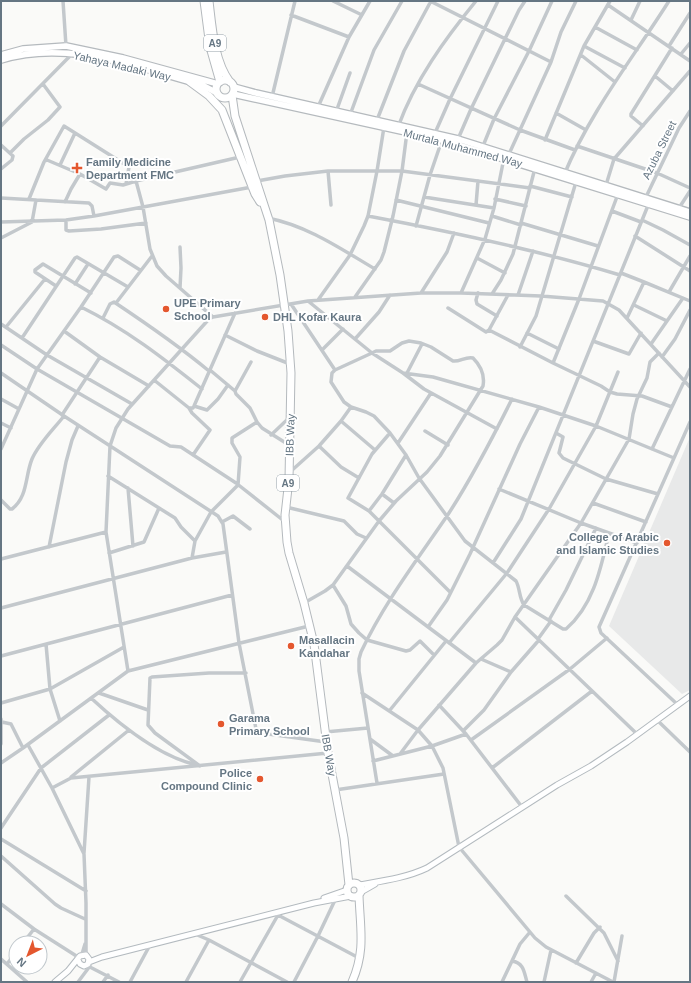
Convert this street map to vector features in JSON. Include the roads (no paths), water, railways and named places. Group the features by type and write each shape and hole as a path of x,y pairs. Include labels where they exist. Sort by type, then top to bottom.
{"highway":[{"name":"A9","path":"204,1 210,47 219,83 217,93 223,98"},
{"name":"A9","path":"210,4 216,46 222,69 232,90"},
{"path":"219,83 225,80 232,90 227,98 223,98"},
{"path":"190,82 209,96 222,110 240,156 254,184"},
{"name":"IBB Way","path":"232,90 234,116 254,184 266,210 288,305 290,445 285,521 289,553 304,603 314,644 326,742 354,890"},
{"name":"IBB Way","path":"223,98 234,116"},
{"name":"A9","path":"352,982 360,958 362,946 354,890"}],"main road":[{"name":"Yahaya Madaki Way","path":"1,54 23,49 66,46 114,59 219,83"},
{"name":"Yahaya Madaki Way","path":"1,60 51,52 74,53 114,59"},
{"name":"Yahaya Madaki Way","path":"123,61 207,87 217,93"},
{"name":"Murtala Muhammed Way","path":"232,90 272,97 377,120 398,127 407,132 506,156 564,175 576,182 690,212"},
{"name":"Murtala Muhammed Way","path":"232,90 384,127 398,127 458,138 483,146 535,168 606,185 690,217"}],"street":[{"path":"63,1 66,46"},
{"path":"210,4 215,1"},
{"path":"272,97 295,1"},
{"path":"333,1 362,15"},
{"path":"318,107 349,37 370,1"},
{"path":"350,115 374,50 402,1"},
{"path":"377,120 404,51 431,1 552,62"},
{"path":"398,127 418,84 435,54 462,17 476,1"},
{"path":"435,133 450,98 498,1"},
{"path":"458,138 519,10 526,1"},
{"path":"483,146 494,119 529,51 552,1"},
{"path":"461,293 485,239 506,156 552,62 561,32 576,1"},
{"path":"631,20 640,1"},
{"path":"564,175 586,130 615,82 669,1"},
{"path":"545,140 584,46 609,3 690,61"},
{"path":"643,126 630,115 655,76 690,13"},
{"path":"291,15 349,37"},
{"path":"595,27 637,50"},
{"path":"681,54 690,43"},
{"path":"584,46 625,68"},
{"path":"1,126 74,53"},
{"path":"580,55 615,82"},
{"path":"606,185 614,159 690,71"},
{"path":"336,112 350,73"},
{"path":"655,76 673,90"},
{"path":"10,152 48,120 60,107 43,84"},
{"path":"418,84 471,109 545,140 614,159 657,173 690,188"},
{"name":"Azuba Street","path":"493,563 521,519 609,303 641,221 657,173 679,128 690,111"},
{"path":"556,113 586,130"},
{"path":"29,199 46,161 63,127 65,126 129,167 126,184"},
{"path":"318,300 350,254 368,216 384,127"},
{"path":"355,297 381,260 384,252 402,171 407,132"},
{"path":"60,165 75,133"},
{"path":"416,226 430,175 442,140"},
{"path":"1,145 13,156 12,160 1,169"},
{"path":"46,161 47,160 80,174 107,189 110,183 120,186 240,156"},
{"path":"492,294 505,273 515,247 535,168"},
{"path":"1,222 66,220 94,216 254,184 285,176 328,172 402,171 530,187 572,197"},
{"path":"328,172 331,205"},
{"path":"65,202 80,174"},
{"path":"136,181 143,206 149,247 157,266 166,276 213,317"},
{"path":"476,205 478,181"},
{"path":"520,346 536,316 576,182"},
{"path":"679,208 690,191"},
{"path":"553,363 579,299 618,194"},
{"path":"424,197 494,208"},
{"path":"1,198 89,203 92,206 94,216"},
{"path":"495,199 526,206"},
{"path":"32,222 36,200"},
{"path":"396,200 489,223"},
{"path":"612,211 663,230 690,245"},
{"path":"368,216 485,239 554,256 620,274 690,301"},
{"path":"492,216 598,246"},
{"path":"268,218 284,221 307,230 375,269"},
{"path":"66,220 66,230 69,231 146,223"},
{"path":"1,238 32,222"},
{"path":"421,294 446,252 454,233"},
{"path":"635,236 690,271"},
{"path":"180,247 180,288"},
{"path":"518,295 533,251"},
{"path":"1,449 2,443 11,428 37,369 91,293 114,257 118,256 140,270"},
{"path":"116,303 152,256"},
{"path":"669,292 690,256"},
{"path":"22,338 75,258 128,287"},
{"path":"477,258 505,273"},
{"path":"56,286 34,271 41,264 91,293"},
{"path":"75,284 88,264"},
{"path":"6,327 45,279"},
{"path":"627,318 644,282"},
{"path":"128,671 106,532 110,446 116,428 132,404 209,319 235,313 308,301 390,295 461,293 603,300 619,310 627,318 690,387"},
{"path":"478,294 476,300 477,304 497,316"},
{"path":"355,339 379,312 390,295"},
{"path":"448,308 486,332 489,330 508,295"},
{"path":"651,344 683,298"},
{"path":"308,301 372,353 405,373 424,389 497,429"},
{"path":"103,318 110,304 114,302 148,324 228,385 250,408 257,422 262,428 271,435 290,445"},
{"path":"288,305 335,370"},
{"path":"634,305 667,321"},
{"path":"81,307 103,318 138,340 202,389"},
{"path":"662,357 675,339 690,310"},
{"path":"194,406 235,313"},
{"path":"1,324 47,355 132,404"},
{"path":"322,350 343,329"},
{"path":"489,330 610,392 616,394 642,396 672,407"},
{"path":"64,331 100,357 149,386"},
{"path":"527,333 559,349"},
{"path":"593,341 629,354 641,333"},
{"path":"225,336 290,364"},
{"path":"304,603 326,591 333,585 379,521 394,503 419,478 427,472 448,445 482,390 484,376 480,366 473,358 469,357 458,361 453,361 431,347 409,341 402,343 390,351 376,351 335,370 332,373 331,382 344,402 351,407 370,413 390,433 406,455 419,478 465,541 516,581 521,601 524,605 566,629 579,616 588,601 601,566 610,533"},
{"path":"405,373 422,344"},
{"path":"1,345 37,369 170,446 181,446 238,484 285,521"},
{"path":"400,754 418,730 476,663 502,640 515,617 581,522 629,440 633,414 638,396 647,378 650,362 659,353"},
{"path":"1,500 10,509 12,509 22,497 33,458 46,437 63,416 77,391 100,357"},
{"path":"235,391 251,362"},
{"path":"652,449 690,369"},
{"path":"390,710 434,655 507,573 549,509 576,464 596,426 618,372"},
{"path":"1,373 78,426 218,516 222,522 239,643 256,729 258,731 326,742"},
{"path":"405,373 433,377 539,407 596,426 674,458"},
{"path":"154,380 189,408 192,413 210,430 193,455"},
{"path":"189,408 193,408 194,406 207,410 218,399 228,385"},
{"path":"398,443 431,393"},
{"path":"1,399 19,409"},
{"path":"377,783 362,693 359,659 367,640 390,599 465,487 512,399"},
{"path":"289,473 319,446 351,407"},
{"path":"428,627 447,600 539,407"},
{"path":"271,435 290,416"},
{"path":"341,421 375,450"},
{"path":"192,558 195,541 211,512 238,484 240,457 232,444 232,438 257,422"},
{"path":"678,705 601,633 599,627 690,422"},
{"path":"1,423 11,428"},
{"path":"49,547 66,462 72,440 78,426"},
{"path":"425,431 448,445"},
{"path":"390,433 375,450 348,498 369,511 450,592"},
{"path":"556,433 563,437 559,453 560,455 606,479 658,494"},
{"path":"319,446 342,467 359,478"},
{"path":"369,511 382,494 406,455"},
{"path":"108,476 175,518 181,527 195,541"},
{"path":"128,488 133,546"},
{"path":"500,489 636,543"},
{"path":"382,494 394,503"},
{"path":"593,503 646,522"},
{"path":"286,507 344,522 357,534 366,538"},
{"path":"109,553 144,542 159,508"},
{"path":"222,522 233,516 250,529"},
{"path":"463,731 484,710 550,621 596,528"},
{"path":"1,559 106,532"},
{"path":"1,608 192,558 226,552"},
{"path":"347,566 476,663"},
{"path":"333,585 346,606 350,624 367,640 406,651 410,650 420,641 434,655"},
{"path":"1,656 232,595"},
{"path":"515,617 638,734"},
{"path":"1,757 2,762 24,748 128,671 309,626"},
{"path":"471,740 570,669 607,638"},
{"path":"46,644 50,689 60,721"},
{"path":"1,703 50,689 124,647"},
{"path":"482,659 511,672"},
{"path":"200,766 151,729 148,725 149,681 152,677 208,673 246,673"},
{"path":"492,768 592,691"},
{"path":"99,693 148,710"},
{"path":"362,693 390,710 418,730 432,746 441,761 459,847 540,942 576,963 614,982 622,936"},
{"path":"55,982 84,960 102,957 276,914 417,872 590,766 638,734 690,696"},
{"path":"91,698 140,738 163,751 191,764 200,766"},
{"path":"439,705 471,740 522,807"},
{"path":"1,828 41,768 110,715"},
{"path":"657,720 690,752"},
{"path":"1,744 1,721 11,724 24,748"},
{"path":"325,732 368,728"},
{"path":"52,788 70,778 129,730"},
{"path":"373,761 432,746 466,734"},
{"path":"370,739 393,756"},
{"path":"28,745 52,788 84,854"},
{"path":"70,778 328,753"},
{"path":"335,790 444,774"},
{"path":"84,982 79,981 87,950 85,944 86,891 84,854 89,777"},
{"path":"1,839 86,891"},
{"path":"1,856 55,904 86,919"},
{"path":"314,903 336,898 354,890"},
{"path":"566,896 600,927 608,938 618,961"},
{"path":"294,982 336,898"},
{"path":"1,904 34,929 119,982"},
{"path":"276,914 360,958"},
{"path":"240,982 276,914"},
{"path":"576,963 594,933 600,927"},
{"path":"29,935 34,929"},
{"path":"502,982 520,944 530,932"},
{"path":"195,934 210,940 287,982"},
{"path":"186,982 210,940"},
{"path":"130,982 150,945"},
{"path":"544,982 552,950"},
{"path":"1,959 27,982"},
{"path":"512,961 523,967 527,982"},
{"path":"591,982 596,973"},
{"path":"103,982 108,975"}],"place":[{"name":"Family Medicine Department FMC","path":"77,168"},
{"name":"UPE Primary School","path":"166,309"},
{"name":"DHL Kofar Kaura","path":"265,317"},
{"name":"College of Arabic and Islamic Studies","path":"667,543"},
{"name":"Masallacin Kandahar","path":"291,646"},
{"name":"Garama Primary School","path":"221,724"},
{"name":"Police Compound Clinic","path":"260,779"}]}
